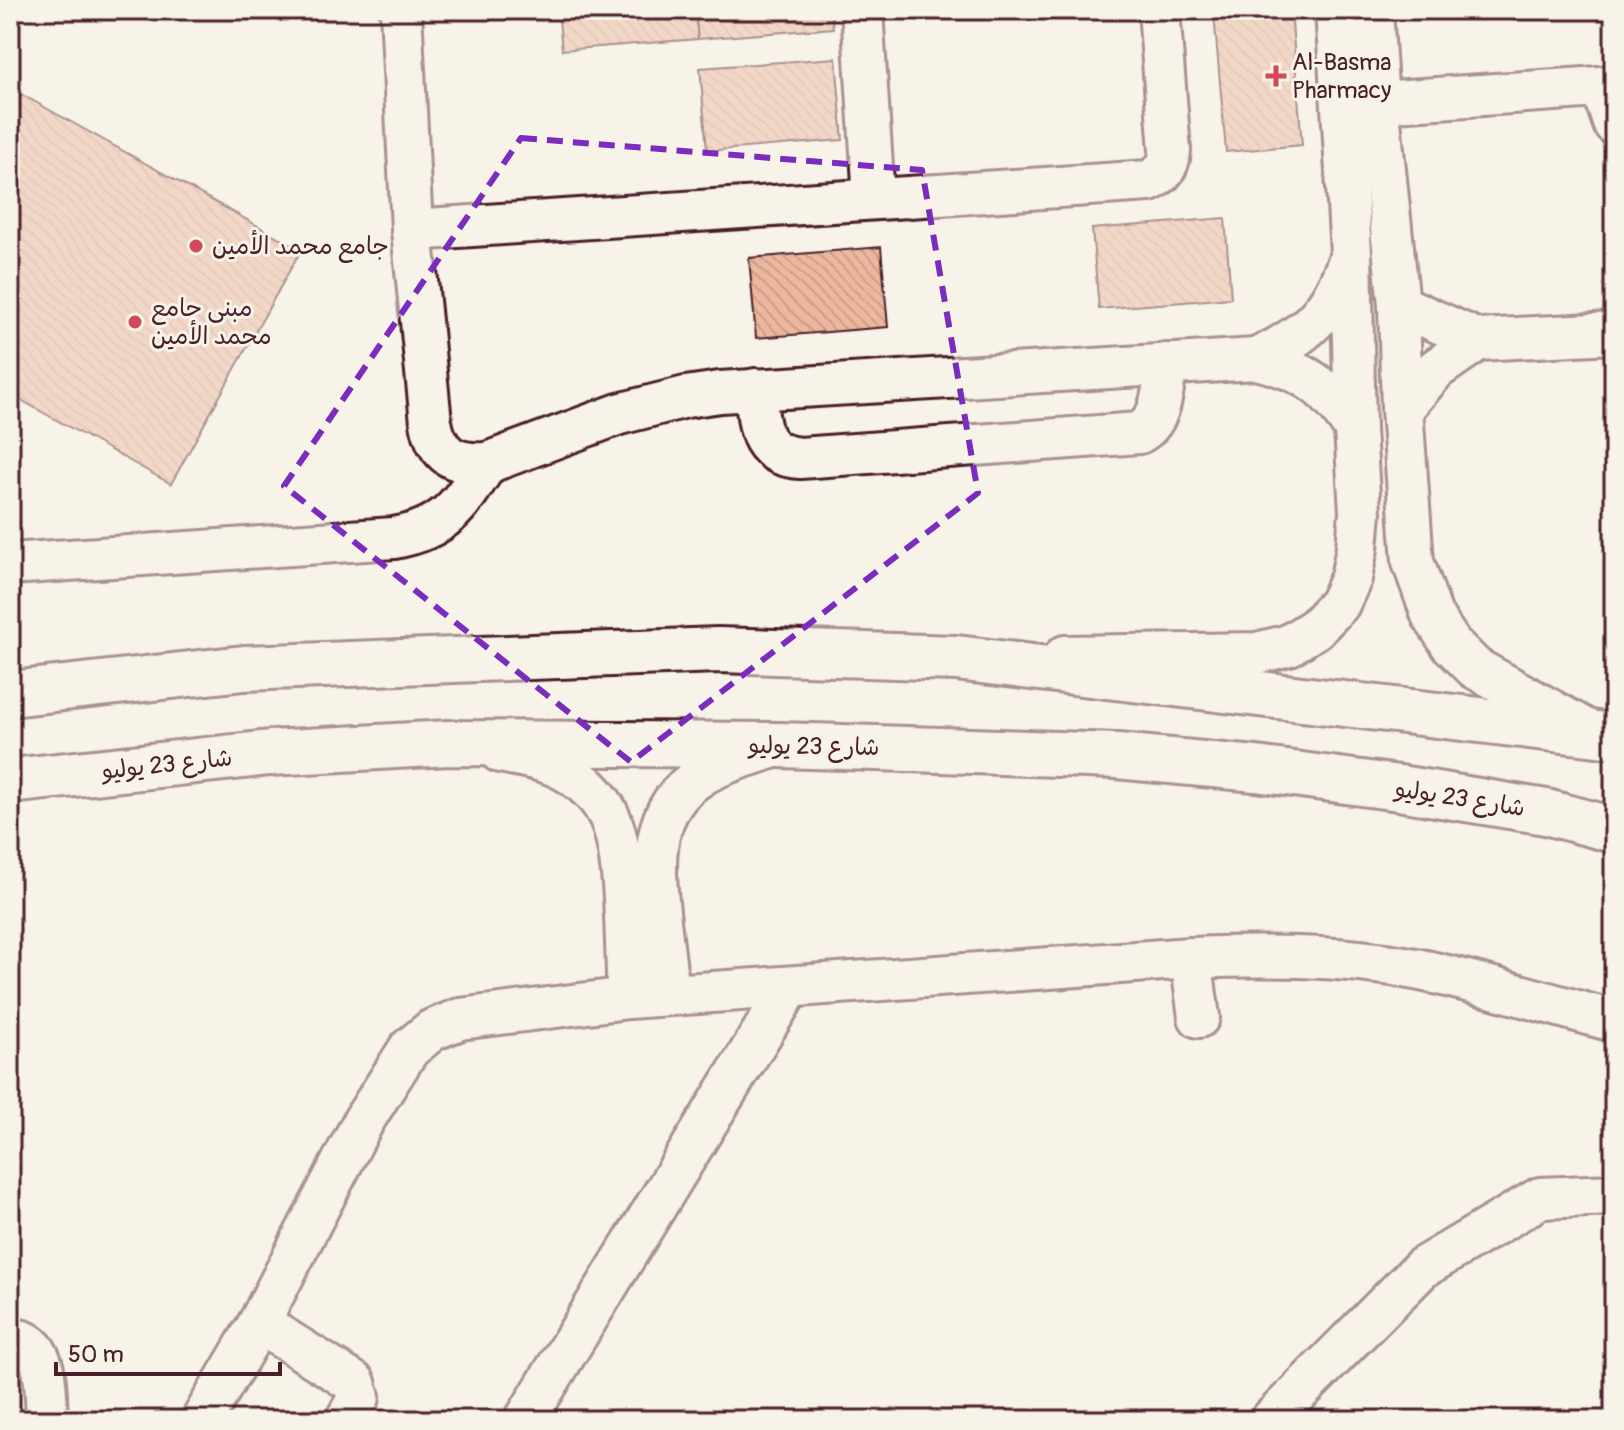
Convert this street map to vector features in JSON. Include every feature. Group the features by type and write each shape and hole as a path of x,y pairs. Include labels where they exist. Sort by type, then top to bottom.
{"main road":[{"path":"10,694 244,668 496,656 718,650 956,658 1602,734"},
{"name":"شارع 23 يوليو","path":"10,781 270,753 449,743 779,745 1117,756 1272,771 1546,812 1614,830"},
{"path":"1546,812 1614,819"}],"street":[{"path":"401,10 412,230 434,435 439,448 455,460 470,464 487,463 652,404 709,393 1256,359 1287,366 1314,381 1338,402 1355,429"},
{"path":"862,10 874,199"},
{"path":"412,230 1149,181 1168,165 1170,151 1159,10"},
{"path":"956,658 1257,653 1289,645 1316,628 1339,604 1351,578 1360,512 1351,253 1336,10"},
{"path":"1372,10 1378,102 1399,305 1402,409 1413,562 1432,615 1451,644 1475,668 1602,734"},
{"path":"1378,102 1607,86 1614,124"},
{"path":"1256,359 1290,343 1318,318 1339,288 1351,253"},
{"path":"1399,305 1478,340 1614,333"},
{"path":"1402,409 1436,369 1478,340"},
{"path":"755,389 759,426 764,439 773,450 786,457 800,458 1139,433 1149,428 1155,419 1167,364"},
{"path":"10,564 417,534 439,524 456,508 487,463"},
{"path":"449,743 543,760 569,772 592,791 609,815 618,842 628,998"},
{"path":"669,995 654,871 656,843 665,816 680,793 702,775 779,745"},
{"path":"202,1420 259,1323 364,1120 409,1049 432,1030 460,1019 669,995 1191,958 1310,957 1428,972 1614,1021"},
{"path":"1191,958 1199,1017"},
{"path":"525,1420 790,987"},
{"path":"1271,1420 1422,1268 1540,1198 1614,1195"},
{"path":"259,1323 355,1383 359,1397 346,1420"},
{"path":"10,1339 29,1343 38,1353 43,1365 47,1420"}],"highlighted area":[{"path":"521,138 922,170 978,493 631,762 284,486"}],"building":[{"path":"558,10 695,10 698,39 562,50"},
{"path":"695,10 831,10 833,28 698,39"},
{"path":"1291,10 1302,145 1226,152 1214,14"},
{"path":"836,58 843,140 707,151 700,68"},
{"name":"مبنى جامع محمد الأمين","path":"10,88 301,250 171,484 10,394"},
{"path":"1225,218 1231,298 1099,309 1092,229"},
{"path":"881,247 888,327 756,338 749,258"}],"place":[{"name":"Al-Basma Pharmacy","path":"1276,76"},
{"name":"جامع محمد الأمين","path":"196,246"},
{"name":"مبنى جامع محمد الأمين","path":"135,322"}]}
